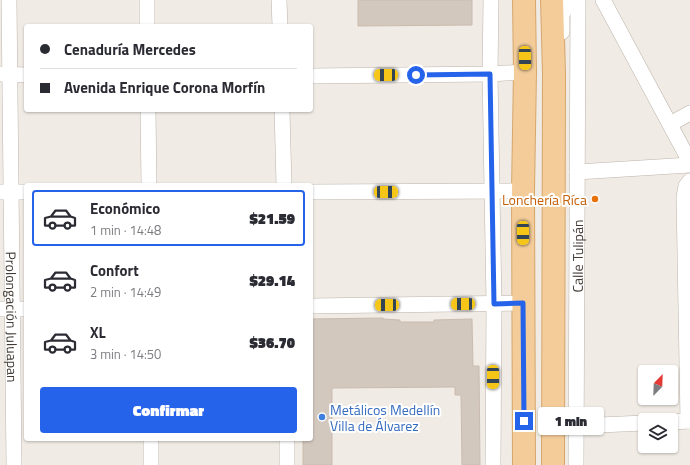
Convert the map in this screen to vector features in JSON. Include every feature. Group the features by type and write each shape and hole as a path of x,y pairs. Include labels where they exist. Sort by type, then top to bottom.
{"main road":[{"path":"524,0 524,465"},
{"path":"552,0 554,74 553,465"}],"street":[{"name":"Prolongación Juluapan","path":"9,0 5,74 12,192 14,465"},
{"path":"147,0 147,24"},
{"path":"279,0 280,24"},
{"path":"491,0 490,74 494,304 493,465"},
{"path":"554,143 563,117 562,15 568,0"},
{"name":"Calle Tulipán","path":"576,465 578,0"},
{"path":"604,0 690,162"},
{"path":"313,76 490,74 525,72"},
{"path":"5,74 24,75"},
{"path":"148,112 149,183"},
{"path":"282,112 284,183"},
{"path":"670,124 690,113"},
{"path":"577,172 690,165"},
{"path":"678,422 689,421 684,197 686,186 690,181"},
{"path":"313,192 523,191"},
{"path":"313,306 523,303"},
{"path":"576,426 638,423"},
{"path":"151,441 151,465"},
{"path":"287,441 287,465"}],"building":[{"path":"358,0 472,0 472,25 358,26"},
{"path":"383,318 400,320 400,322 434,322 434,320 472,319 473,366 479,366 480,465 462,465 461,395 455,395 455,387 332,388 332,465 303,465 303,441 313,441 313,319"}],"place":[{"name":"Lonchería Ríca","path":"595,199"},
{"name":"Metálicos Medellín Villa de Álvarez","path":"322,417"}],"route":[{"path":"416,75 490,74 494,304 523,303 524,421"}]}
